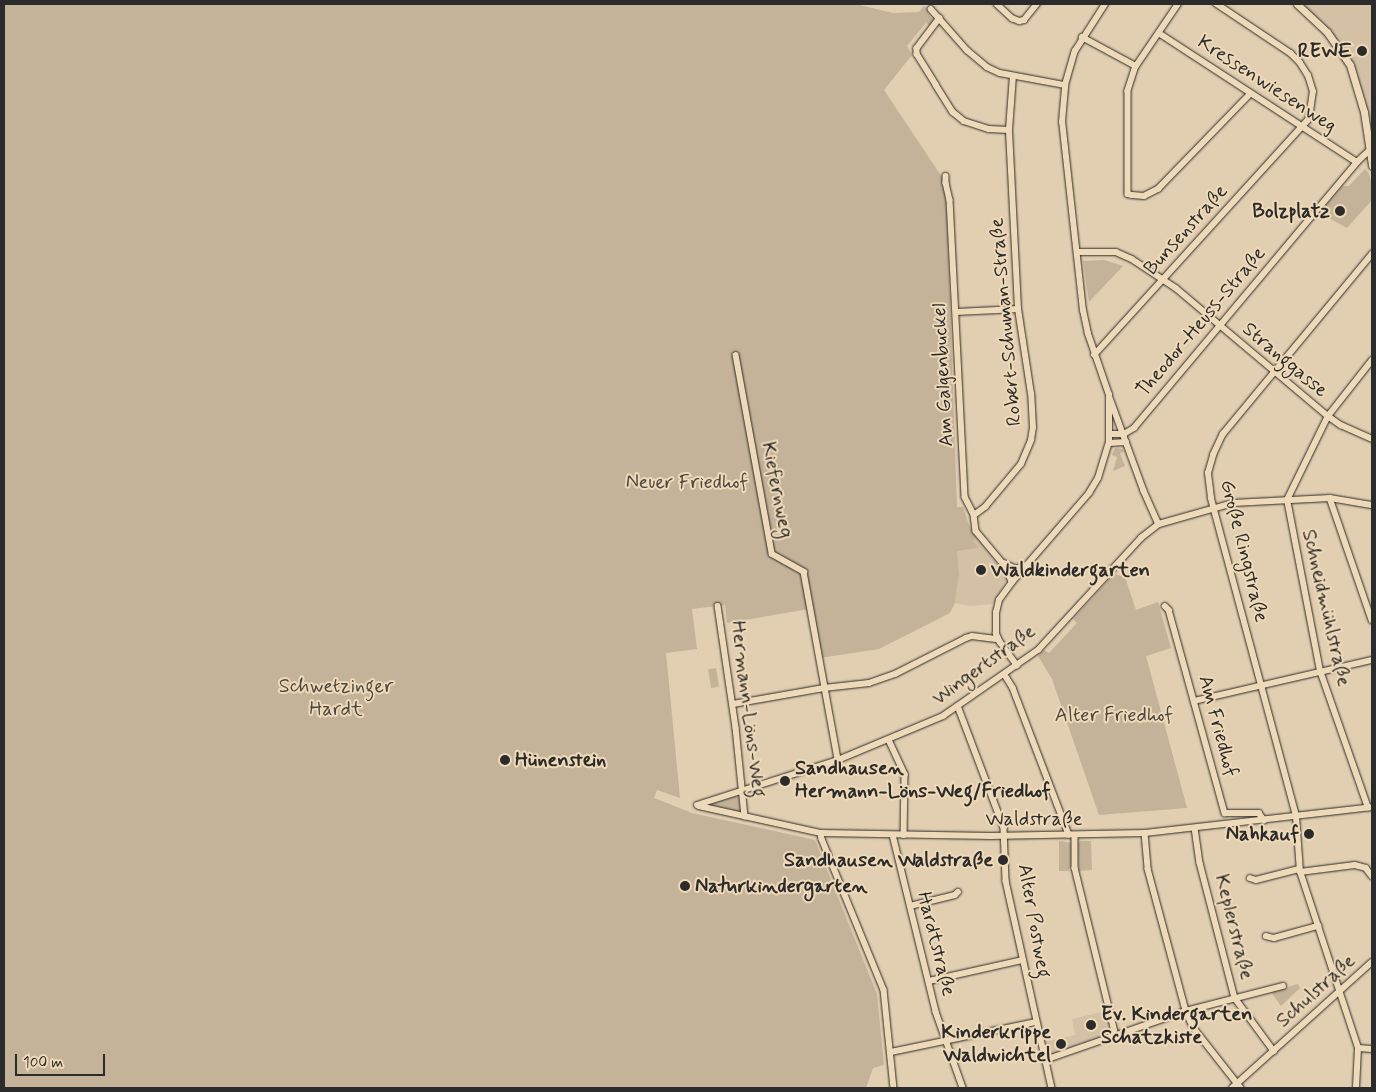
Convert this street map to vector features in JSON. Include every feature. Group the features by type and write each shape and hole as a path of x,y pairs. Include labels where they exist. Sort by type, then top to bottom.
{"street":[{"path":"997,4 1012,18 1019,21 1024,20 1037,4"},
{"path":"1178,4 1136,66 1128,91 1128,194 1144,196 1158,189 1250,94"},
{"path":"1216,4 1291,54 1300,64 1308,76 1313,92 1311,112 1303,128"},
{"path":"1297,4 1327,32 1350,65 1364,112 1372,165"},
{"path":"1102,5 1076,50 1065,86 1062,108 1062,143 1083,311 1094,355 1144,491 1159,524"},
{"path":"930,9 974,57 987,68 1013,76 1065,86"},
{"path":"940,18 917,48 917,54 936,86 953,112 964,121 989,129 1009,130"},
{"name":"Kressenwiesenweg","path":"1159,33 1357,162"},
{"path":"1082,37 1136,66"},
{"name":"Robert-Schuman-Straße","path":"974,515 985,507 1021,464 1032,440 1032,403 1018,309 1009,130 1013,76"},
{"name":"Bunsenstraße","path":"1094,355 1230,205 1303,128"},
{"name":"Theodor-Heuss-Straße","path":"1124,434 1134,428 1357,162 1371,149"},
{"name":"Am Galgenbuckel","path":"946,176 950,200 966,497 974,515 976,531 1003,561 1010,572 1012,582"},
{"name":"Stranggasse","path":"1077,252 1116,252 1132,259 1164,279 1328,416 1341,425 1372,439"},
{"name":"Große Ringstraße","path":"1356,1088 1358,1048 1300,870 1296,816 1208,483 1213,455 1223,434 1372,254"},
{"path":"956,312 1018,309"},
{"name":"Kiefernweg","path":"736,355 772,554 804,572 838,760"},
{"path":"1287,500 1328,416 1372,360"},
{"path":"1016,666 998,639 995,620 997,606 1002,595 1012,582 1089,493 1098,478 1109,443 1108,395"},
{"path":"1110,434 1124,434"},
{"path":"1109,443 1126,442"},
{"path":"1330,498 1372,620"},
{"name":"Wingertstraße","path":"697,805 838,760 943,716 1006,675 1038,650 1141,538 1159,524 1233,503 1330,498 1372,504"},
{"name":"Schneidmühlstraße","path":"1287,500 1320,671 1370,807"},
{"name":"Am Galgenbuckel","path":"1003,561 1014,568 1024,568"},
{"name":"Hermann-Löns-Weg","path":"718,606 733,704 744,790 745,816"},
{"name":"Am Friedhof","path":"1165,606 1170,610 1225,813 1259,812 1264,820"},
{"path":"733,704 882,680 966,638 972,636 998,639"},
{"path":"1194,700 1372,660"},
{"path":"1006,675 1072,835 1075,868 1116,1036"},
{"name":"Alter Postweg","path":"958,706 1004,828 1006,881 1052,1088"},
{"path":"889,740 905,774 904,835"},
{"name":"Waldstraße","path":"697,805 821,833 1005,836 1144,833 1370,807"},
{"name":"Keplerstraße","path":"1194,828 1200,863 1235,998 1274,1051"},
{"path":"821,833 882,982 886,998 894,1088"},
{"path":"1144,833 1148,869 1186,1011 1193,1028 1236,1087"},
{"name":"Hardtstraße","path":"893,835 929,982 946,1041 963,1088"},
{"path":"1250,878 1256,880 1300,870 1355,864 1366,868 1372,876"},
{"path":"910,906 955,895 958,892"},
{"path":"1266,936 1274,938 1318,926"},
{"path":"929,982 1023,960"},
{"name":"Schulstraße","path":"1236,1087 1340,989 1372,962"},
{"path":"1045,1060 1186,1011 1283,986"},
{"path":"891,1052 1036,1022"},
{"path":"1358,1048 1372,1049"}],"shaded area":[{"path":"1297,4 1372,4 1372,147 1364,112 1345,59"},
{"name":"Waldkindergarten","path":"976,537 1005,572 1006,580 993,604 970,606 955,603 959,574 957,550 978,548 972,540"},
{"name":"Ev. Kindergarten Schatzkiste","path":"1106,1011 1110,1034 1050,1055 1047,1054 1044,1042 1075,1035 1072,1019"}],"green space":[{"name":"Schwetzinger Hardt","path":"4,4 855,4 893,13 919,12 924,6 929,10 928,13 934,22 930,26 926,23 907,46 912,55 884,90 946,183 957,507 963,507 969,525 976,537 973,541 979,548 957,551 959,574 955,603 950,613 879,649 820,658 809,609 727,623 725,605 692,609 697,649 666,653 680,798 657,790 654,798 692,813 815,840 877,994 884,1065 873,1068 866,1088 4,1088"},
{"path":"1365,169 1369,174 1372,185 1372,200 1347,228 1319,213 1343,186 1349,186"},
{"path":"1104,260 1123,266 1089,302 1083,261"},
{"path":"1115,448 1123,449 1124,452 1120,453 1125,466 1113,471 1117,457 1112,455"},
{"name":"Alter Friedhof","path":"1114,574 1125,577 1136,610 1158,602 1171,648 1146,656 1187,808 1099,815 1052,679 1038,656 1044,650 1049,653 1077,623 1073,619"},
{"path":"716,668 719,687 711,688 708,669"},
{"path":"736,796 740,798 741,809 739,812 706,805"},
{"path":"1059,841 1072,843 1072,867 1069,868 1069,871 1059,871"},
{"path":"1081,841 1091,841 1092,870 1079,871 1078,843"},
{"path":"1298,984 1300,988 1281,1006 1271,992"}],"place":[{"name":"REWE","path":"1362,51"},
{"name":"Bolzplatz","path":"1340,211"},
{"name":"Waldkindergarten","path":"981,570"},
{"name":"Hünenstein","path":"505,760"},
{"name":"Sandhausen Hermann-Löns-Weg/Friedhof","path":"785,781"},
{"name":"Nahkauf","path":"1309,834"},
{"name":"Sandhausen Waldstraße","path":"1003,860"},
{"name":"Naturkindergarten","path":"685,886"},
{"name":"Ev. Kindergarten Schatzkiste","path":"1091,1025"},
{"name":"Kinderkrippe Waldwichtel","path":"1061,1044"}],"park label":[{"name":"Neuer Friedhof","path":"687,482"}]}
